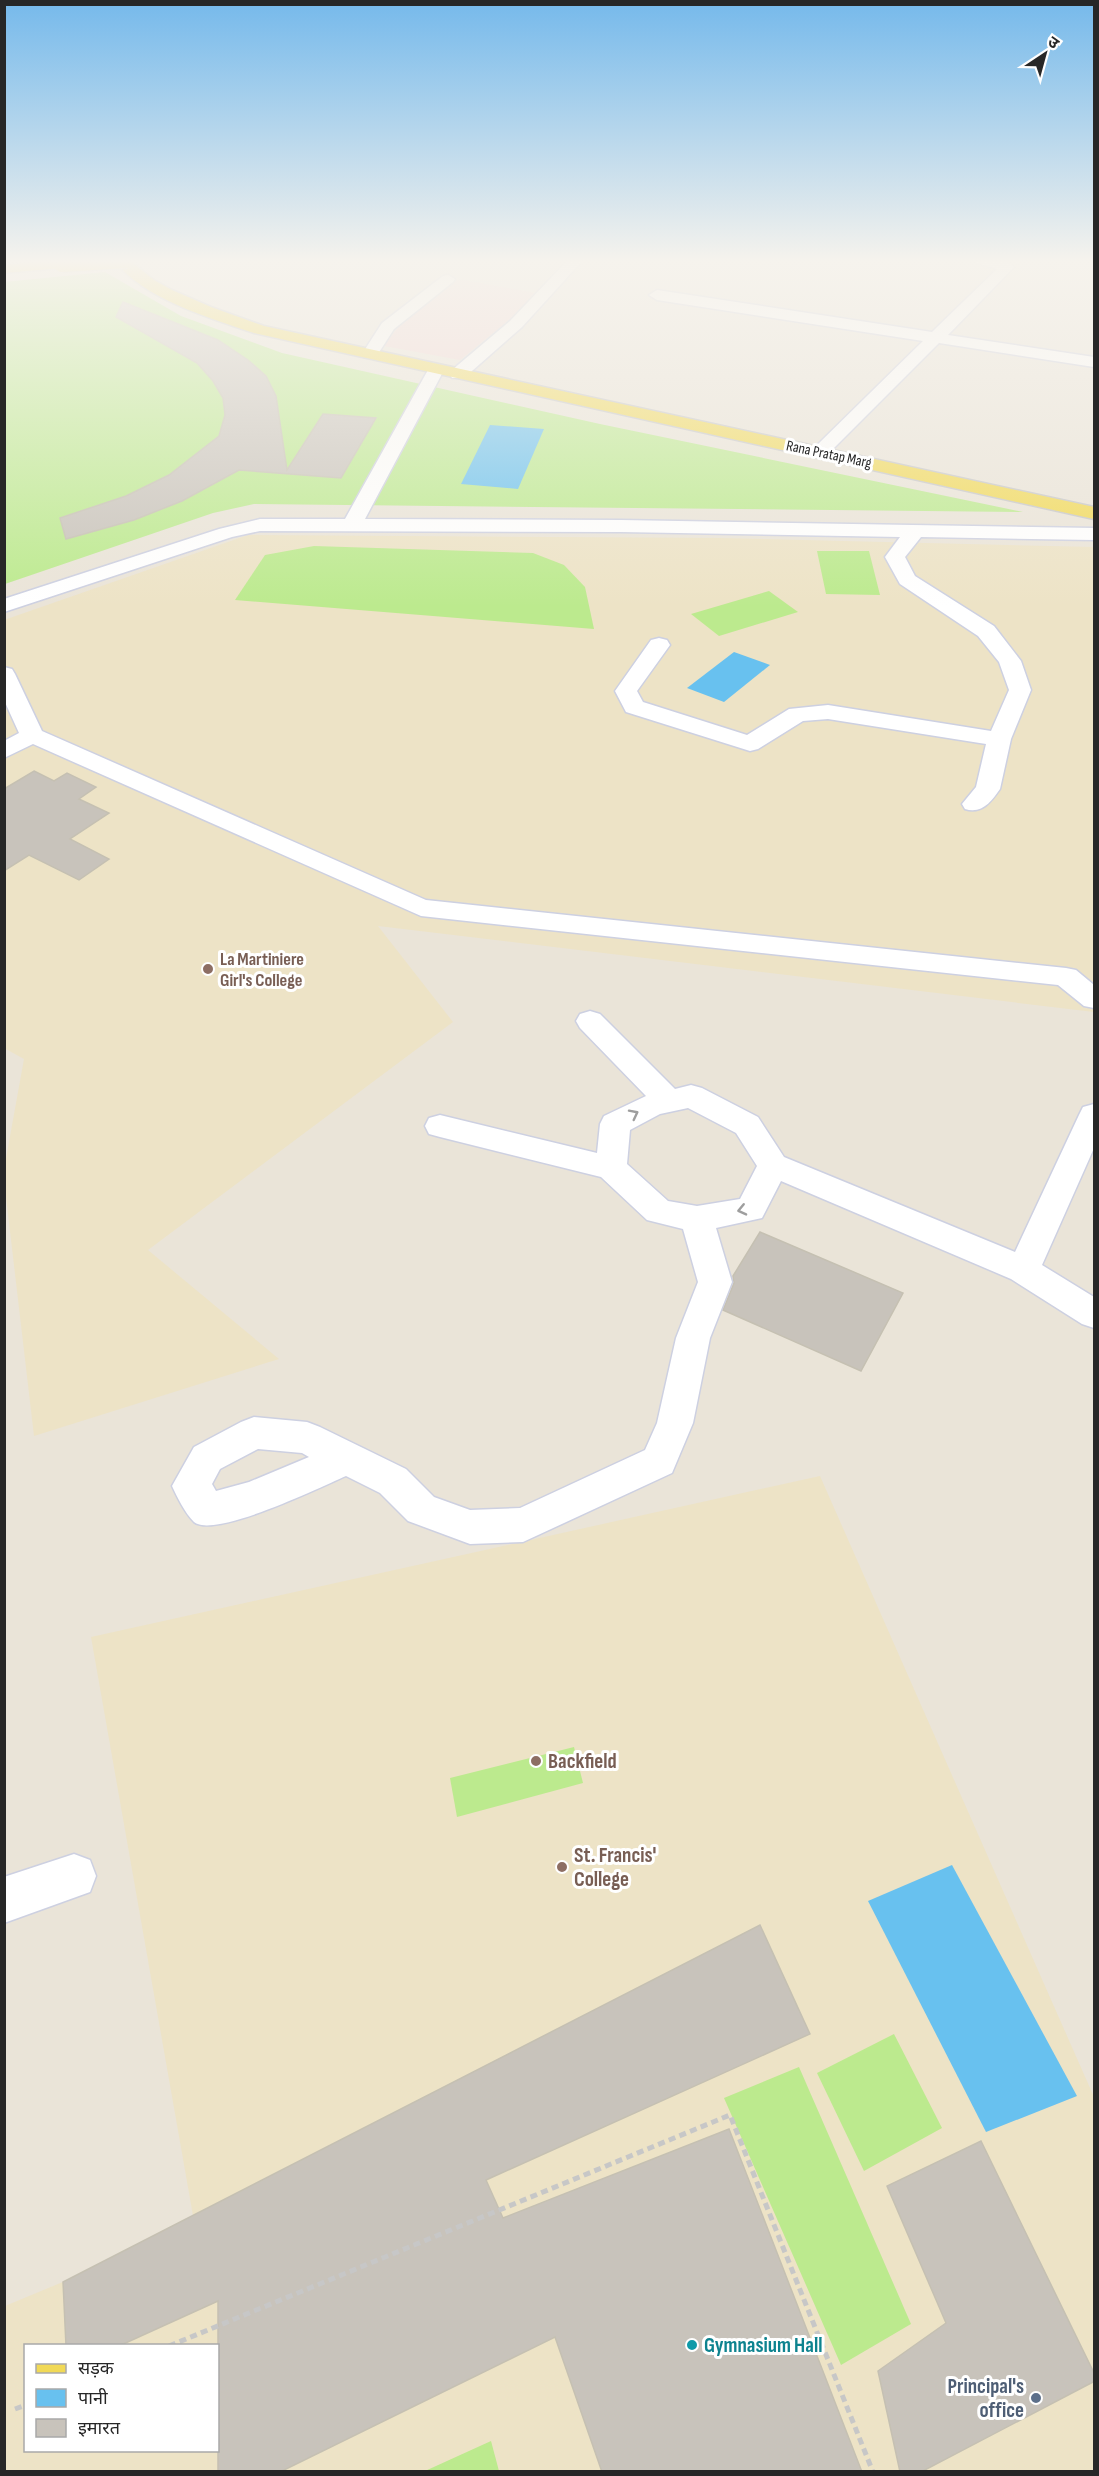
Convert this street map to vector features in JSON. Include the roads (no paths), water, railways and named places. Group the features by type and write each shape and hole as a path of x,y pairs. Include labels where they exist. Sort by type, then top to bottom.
{"main road":[{"name":"Rana Pratap Marg","path":"465,376 1088,511"}],"street":[{"path":"355,519 433,376"},
{"path":"820,452 898,376"},
{"path":"4,606 226,532 260,525 355,519 1061,521 1088,511"},
{"path":"4,594 240,516 270,512 355,519 1095,534"},
{"path":"915,531 895,557 907,580 958,611 986,632 1010,661 1020,690 999,739 988,789 974,804"},
{"path":"659,645 626,691 634,707 750,744 797,714 828,712 999,739"},
{"path":"4,674 32,735 421,908 1066,977 1095,999"},
{"path":"4,751 32,735"},
{"path":"590,1021 669,1101"},
{"path":"611,1168 615,1124 652,1105 691,1096 747,1125 773,1165 1023,1270 1095,1314"},
{"path":"1023,1270 1095,1115"},
{"path":"440,1126 611,1168 658,1210 697,1220 751,1209 773,1165"},
{"path":"348,1458 393,1481 421,1509 470,1527 523,1525 659,1461 675,1423 693,1338 715,1282 697,1220"},
{"path":"4,1900 74,1876"}],"water":[{"path":"490,425 544,429 518,489 461,484"},
{"path":"734,652 770,665 724,702 687,688"},
{"path":"952,1865 1077,2096 986,2132 868,1901"}],"place":[{"name":"La Martiniere Girl's College","path":"208,969"},
{"name":"Backfield","path":"536,1761"},
{"name":"St. Francis' College","path":"562,1867"},
{"name":"Gymnasium Hall","path":"692,2345"},
{"name":"Principal's office","path":"1036,2398"}]}
